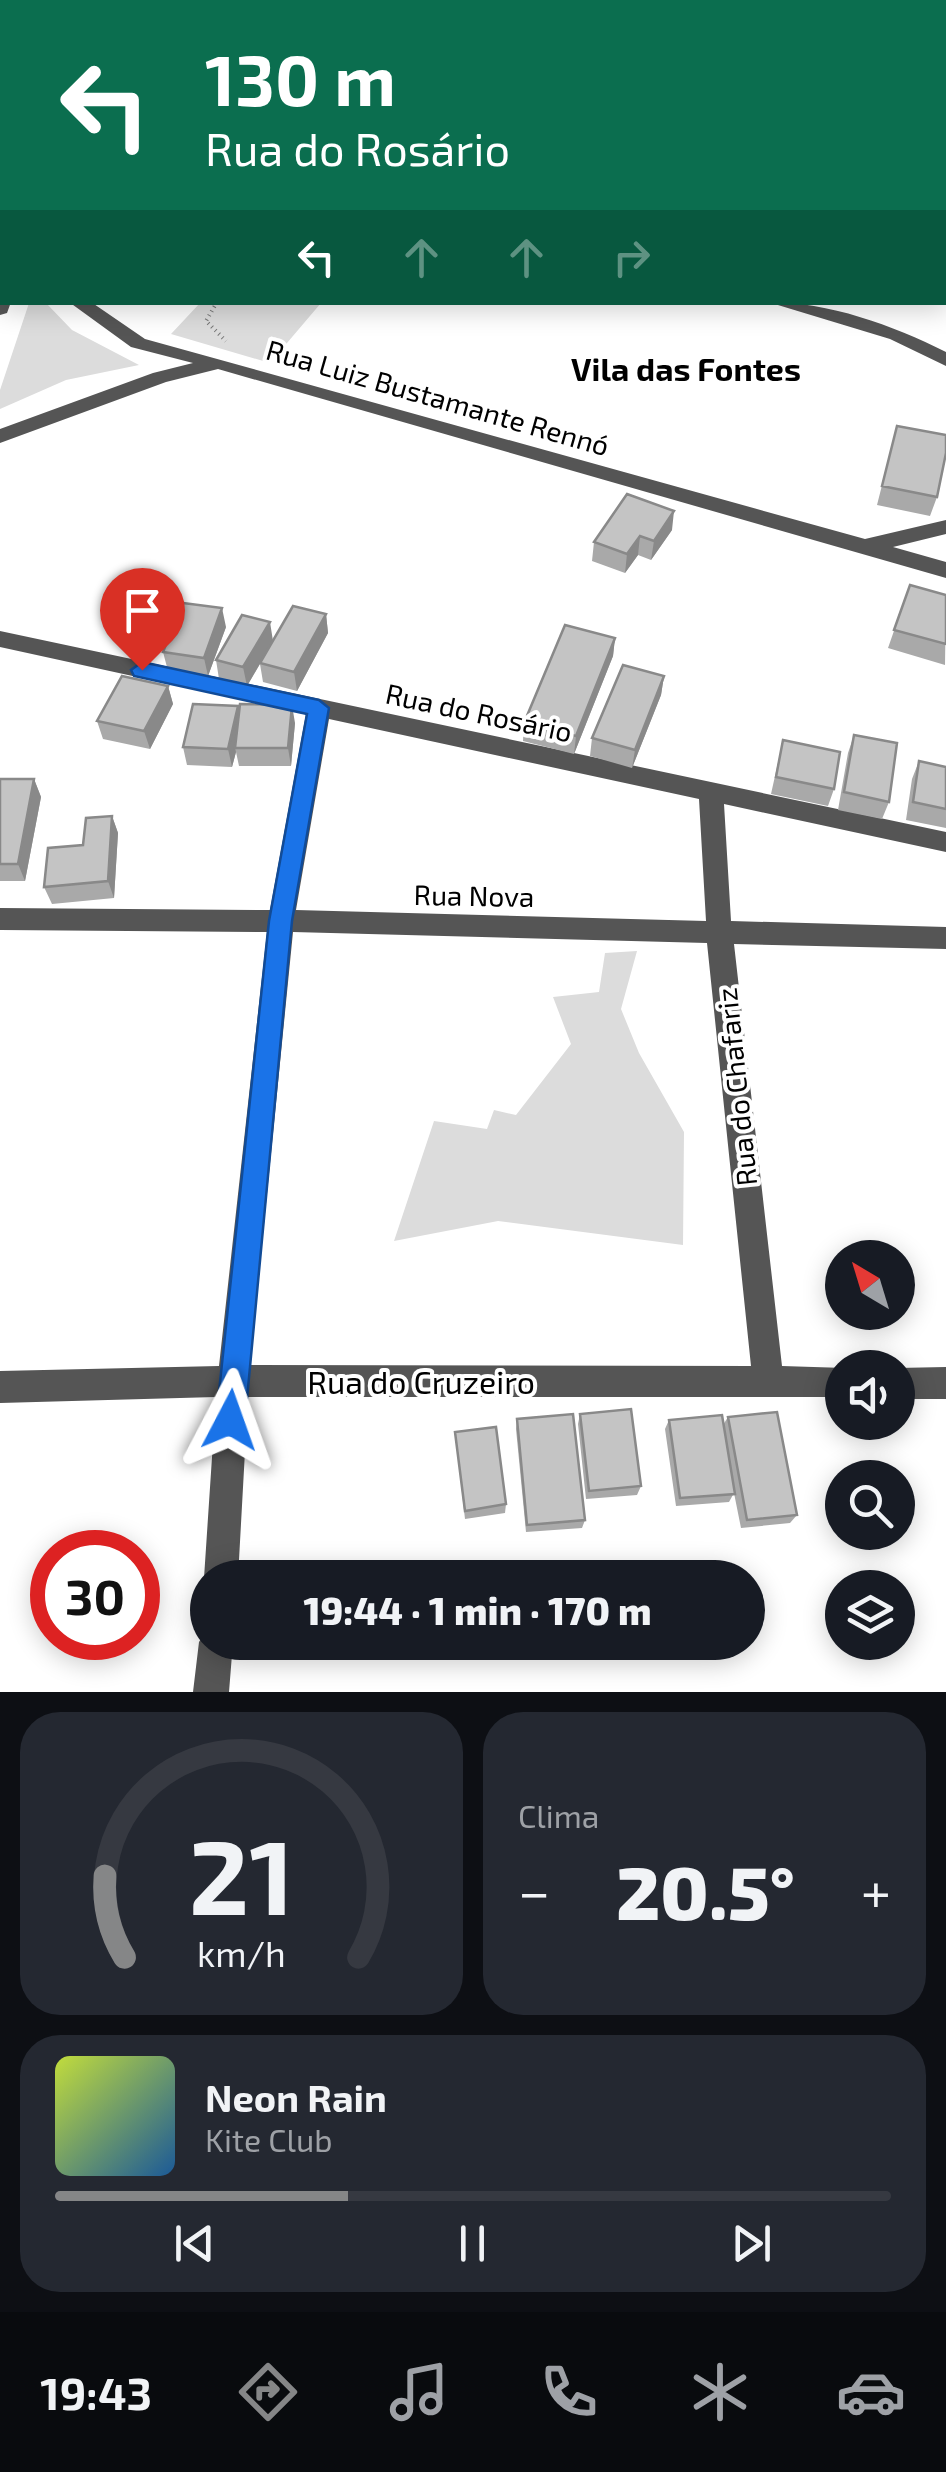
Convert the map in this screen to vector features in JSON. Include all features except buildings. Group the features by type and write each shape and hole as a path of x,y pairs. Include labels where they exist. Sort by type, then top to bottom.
{"street":[{"path":"82,305 138,343 218,363"},
{"path":"787,305 897,335 946,360"},
{"name":"Rua Luiz Bustamante Rennó","path":"0,436 160,377 218,363 946,570"},
{"path":"864,547 946,527"},
{"name":"Rua do Rosário","path":"0,639 946,842"},
{"path":"222,1560 233,1381 280,921 319,708"},
{"name":"Rua do Chafariz","path":"711,792 719,930 768,1382"},
{"name":"Rua Nova","path":"0,919 280,921 946,938"},
{"name":"Rua do Cruzeiro","path":"0,1387 233,1381 825,1382"},
{"path":"915,1382 946,1383"},
{"path":"210,1692 214,1660"}],"path":[{"path":"216,305 206,321 234,349 218,363"}],"shaded area":[{"path":"28,305 48,305 72,330 139,365 66,380 0,409 0,390"},
{"path":"197,305 319,305 270,363 171,334"},
{"path":"637,951 621,1009 639,1053 684,1132 683,1245 498,1221 394,1241 434,1121 487,1129 494,1110 516,1115 571,1044 553,997 599,992 605,953"}],"district":[{"name":"Vila das Fontes","path":"686,368"}],"route":[{"path":"142,670 319,708 280,921 230,1420"}]}
